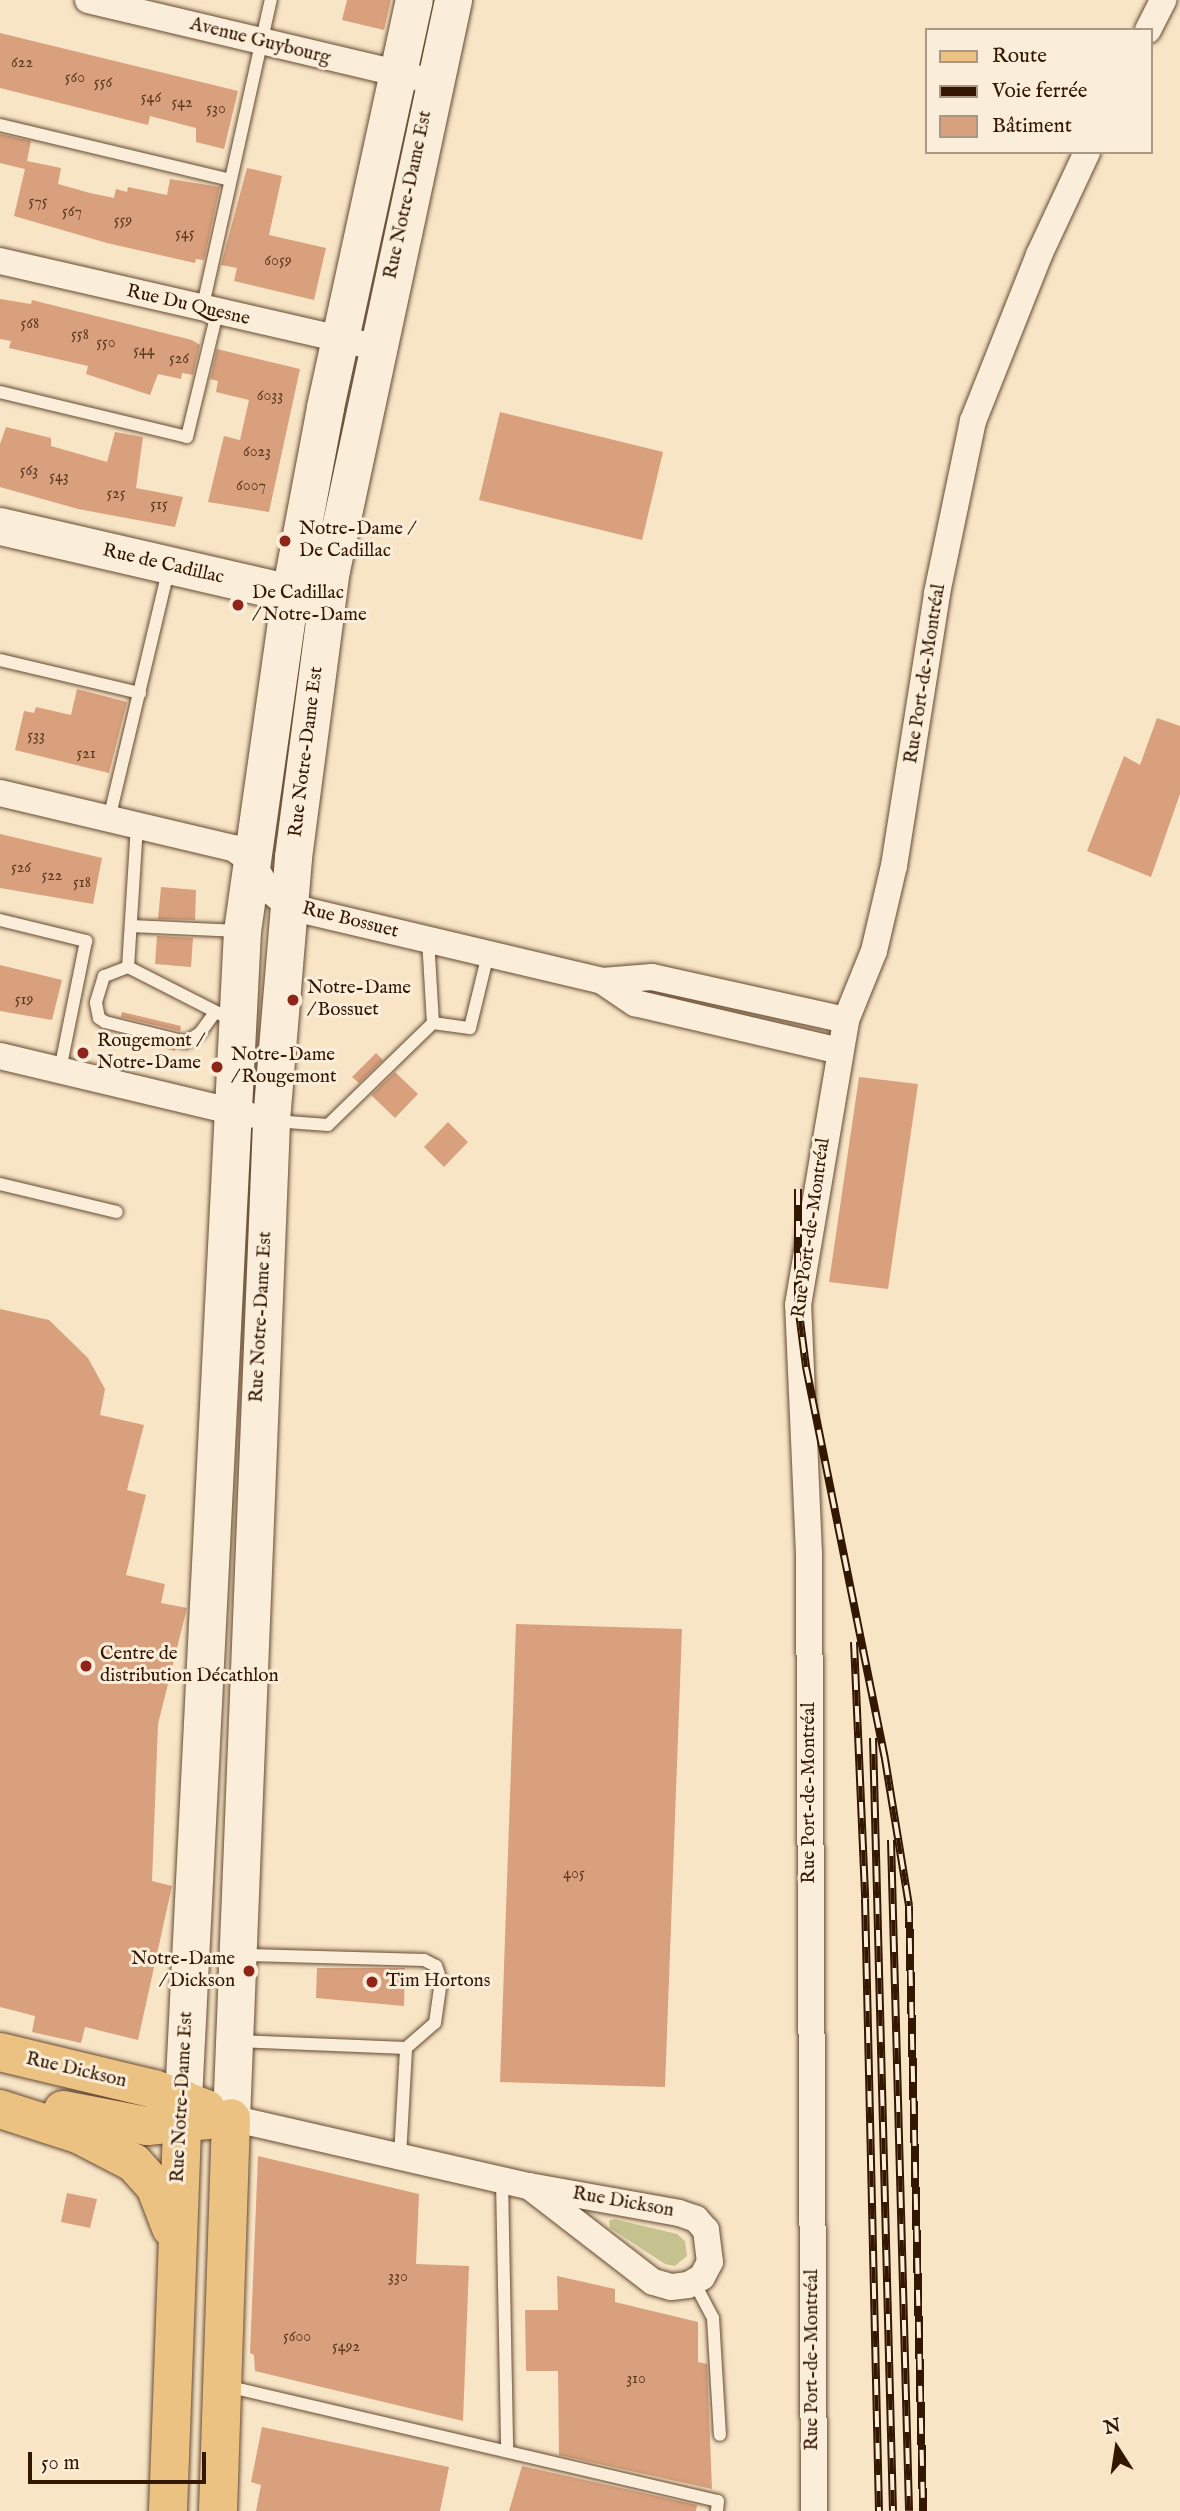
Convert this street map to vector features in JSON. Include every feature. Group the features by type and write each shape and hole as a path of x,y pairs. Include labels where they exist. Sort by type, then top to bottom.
{"main road":[{"name":"Rue Notre-Dame Est","path":"168,2511 174,2240 215,1515 230,1111 225,1017 242,931 290,593 340,340 414,0"},
{"name":"Rue Notre-Dame Est","path":"218,2511 253,1517 271,1120 290,907 327,601 376,347 453,0"},
{"name":"Rue de Cadillac","path":"0,526 327,601"},
{"path":"215,1515 253,1517"},
{"name":"Rue Dickson","path":"0,2052 182,2111 231,2118"},
{"name":"Rue Dickson","path":"0,2099 147,2126 182,2111"},
{"path":"0,2109 78,2134 134,2163 148,2175 163,2200 174,2240"}],"street":[{"name":"Avenue Guybourg","path":"88,0 433,82"},
{"path":"1149,28 1163,0"},
{"name":"Rue Port-de-Montréal","path":"814,2511 809,1554 798,1305 846,1020 874,951 894,866 937,593 973,421 1039,255 1086,154"},
{"name":"Rue Du Quesne","path":"0,261 210,312 376,347"},
{"path":"0,793 219,843 250,860"},
{"name":"Rue Bossuet","path":"250,860 268,890 290,907 603,981 652,977 846,1020"},
{"name":"Rue Bossuet","path":"603,981 635,1003 840,1051"},
{"path":"0,1056 271,1120"},
{"name":"Rue Dickson","path":"231,2118 529,2186 696,2219 706,2230 710,2262 694,2282 671,2287 635,2271 529,2186"}],"lane":[{"path":"0,392 187,437 230,180 271,0"},
{"path":"0,125 230,180"},
{"path":"109,818 169,566"},
{"path":"0,660 140,693"},
{"path":"128,967 137,825"},
{"path":"0,920 86,941 60,1070"},
{"path":"131,926 242,931"},
{"path":"271,1120 328,1125 433,1023 428,940"},
{"path":"433,1023 470,1028 488,954"},
{"path":"128,967 225,1017 186,1042 105,1022 99,1018 96,1003 104,976 128,967"},
{"path":"0,1184 117,1212"},
{"path":"234,2041 406,2048 429,2031 439,2015 440,1973 431,1962 236,1955"},
{"path":"400,2157 406,2048"},
{"path":"502,2180 507,2451"},
{"path":"694,2282 713,2318 720,2435"},
{"path":"222,2386 718,2501 717,2511"}],"shaded area":[{"path":"614,2219 677,2234 685,2241 687,2256 675,2266 665,2264 610,2228 609,2221"}],"building":[{"path":"347,0 391,0 384,30 342,20"},
{"path":"0,33 238,91 224,149 196,142 196,128 150,116 148,125 0,88"},
{"path":"0,134 31,141 27,161 61,168 58,184 90,193 114,198 116,189 127,192 128,187 167,195 170,179 220,187 204,260 196,259 195,263 107,243 14,216 25,169 0,163"},
{"path":"247,168 282,176 269,235 326,248 314,300 234,281 237,268 221,265"},
{"path":"0,299 31,304 32,300 192,340 200,345 193,375 182,373 181,379 158,374 150,395 86,374 88,366 9,348 11,341 0,339"},
{"path":"217,349 300,369 269,512 208,502 224,436 240,440 249,400 216,392 218,381 210,379"},
{"path":"500,412 663,452 642,540 479,500"},
{"path":"6,427 51,438 51,446 107,462 115,432 143,437 136,488 183,497 175,527 78,509 0,487 0,444"},
{"path":"77,689 127,702 109,773 15,750 24,711 34,713 36,707 71,715"},
{"path":"1157,718 1180,726 1180,794 1151,877 1087,851 1124,756 1140,765"},
{"path":"0,834 102,858 93,904 0,888"},
{"path":"161,887 196,890 195,920 158,919"},
{"path":"157,936 193,938 191,967 155,964"},
{"path":"0,965 62,980 52,1020 0,1011"},
{"path":"122,1012 181,1026 180,1031 121,1017"},
{"path":"117,1034 176,1048 175,1051 116,1037"},
{"path":"376,1053 383,1060 359,1083 352,1077"},
{"path":"395,1072 418,1094 395,1118 371,1095"},
{"path":"859,1077 918,1084 888,1289 829,1282"},
{"path":"448,1122 468,1142 444,1167 424,1147"},
{"name":"Centre de distribution Décathlon","path":"0,1309 49,1320 88,1358 105,1389 100,1415 144,1425 127,1490 146,1495 126,1575 165,1584 161,1603 187,1608 158,1724 152,1881 172,1886 138,2040 85,2027 81,2043 32,2032 35,2016 0,2007"},
{"path":"516,1624 682,1629 665,2087 500,2082"},
{"name":"Tim Hortons","path":"317,1968 405,1968 404,2006 316,1998"},
{"path":"258,2156 419,2194 416,2264 469,2266 463,2421 255,2371 254,2355 250,2353"},
{"path":"67,2193 97,2199 90,2228 61,2222"},
{"path":"557,2276 615,2289 615,2302 698,2322 698,2362 707,2364 712,2489 559,2455 558,2371 526,2371 525,2310 558,2310"},
{"path":"262,2427 449,2467 440,2511 256,2511 261,2485 251,2482"},
{"path":"522,2466 697,2505 696,2511 509,2511"}],"railway":[{"path":"798,1189 798,1305 806,1367 885,1759 909,1906 923,2511"},
{"path":"854,1642 865,1899 879,2511"},
{"path":"873,1738 893,2511"},
{"path":"891,1840 909,2511"}],"place":[{"name":"Notre-Dame / De Cadillac","path":"285,541"},
{"name":"De Cadillac / Notre-Dame","path":"238,605"},
{"name":"Notre-Dame / Bossuet","path":"293,1000"},
{"name":"Rougemont / Notre-Dame","path":"83,1053"},
{"name":"Notre-Dame / Rougemont","path":"217,1067"},
{"name":"Centre de distribution Décathlon","path":"86,1666"},
{"name":"Notre-Dame / Dickson","path":"249,1971"},
{"name":"Tim Hortons","path":"372,1982"}]}
